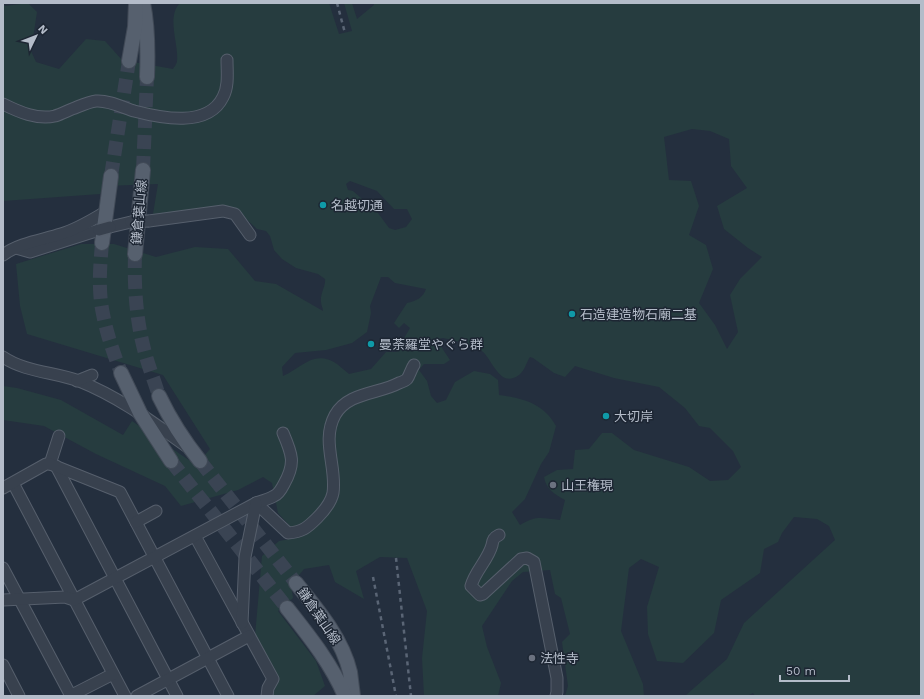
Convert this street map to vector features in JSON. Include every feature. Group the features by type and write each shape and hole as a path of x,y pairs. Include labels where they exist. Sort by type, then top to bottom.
{"main road":[{"path":"129,61 135,27 136,3"},
{"path":"143,3 148,56 147,77"},
{"name":"鎌倉葉山線","path":"135,254 143,170"},
{"path":"101,237 107,211 111,176"},
{"path":"121,373 140,414 171,461"},
{"path":"140,414 152,419 161,415 162,409 160,397 168,415 200,461"},
{"name":"鎌倉葉山線","path":"296,583 329,627 343,653 350,671 353,696"},
{"name":"鎌倉葉山線","path":"287,608 324,656 338,679 345,696"}],"street":[{"path":"3,104 35,117 55,116 95,101 172,119 190,118 207,114 223,97 226,86 227,60"},
{"path":"3,255 16,248 83,226 107,211"},
{"path":"16,248 30,252 101,237 110,227 131,222 222,211 235,214 250,235"},
{"path":"3,357 8,361 77,381 106,393 190,448"},
{"path":"256,503 288,533 299,532 310,525 327,507 333,493 329,441 335,415 345,402 394,386 407,379 414,365"},
{"path":"77,381 92,375"},
{"path":"3,600 65,597 74,600 256,503 276,496 282,488 292,468 290,449 283,433"},
{"path":"59,436 53,465 177,696"},
{"path":"125,696 74,600 8,485 46,464 53,465 120,492 228,696"},
{"path":"242,624 245,557 256,503"},
{"path":"136,522 156,511"},
{"path":"499,535 492,541 487,558 472,581 471,586 480,595 521,559 527,558 534,562 557,678 556,696"},
{"path":"195,536 272,679 268,688 267,696"},
{"path":"3,568 71,696 112,674"},
{"path":"137,696 249,636"},
{"path":"3,665 20,696"}],"green space":[{"path":"28,3 37,12 31,51 36,62 59,69 86,39 105,41 122,60 173,69 177,62 177,54 173,23 176,9 180,3 329,3 339,34 352,31 344,3 352,3 357,19 374,5 374,3 921,3 921,696 755,696 753,693 747,696 686,695 727,659 744,623 835,540 829,526 817,519 794,517 782,533 778,542 764,549 760,573 721,600 714,633 683,663 657,661 648,634 647,607 659,567 641,559 629,568 621,631 643,684 644,696 565,696 568,686 562,642 570,634 561,598 555,594 550,570 523,572 512,581 482,626 487,647 501,683 498,696 424,696 422,658 427,611 407,558 380,557 356,571 364,599 335,582 329,565 304,569 291,585 293,598 278,611 316,661 325,686 313,696 272,696 279,680 255,636 262,556 279,541 300,537 278,513 272,483 263,477 238,490 181,506 165,486 96,454 44,426 3,420 3,386 17,388 61,400 123,435 132,421 196,465 210,449 163,375 27,334 20,306 16,264 81,244 114,244 156,257 195,247 228,249 255,281 276,284 323,311 321,299 325,279 318,274 296,268 282,259 274,250 270,236 266,231 257,229 233,207 153,214 158,184 105,186 100,194 3,201 3,4 5,6","holes":["692,129 710,131 729,139 731,166 747,188 717,206 724,229 762,257 740,279 730,295 738,332 727,349 715,325 699,303 713,269 706,245 689,235 699,206 691,181 669,180 664,137","350,181 377,191 394,209 407,209 412,219 406,227 395,230 389,228 378,213 353,191 348,190 346,184","381,277 388,277 395,283 426,289 419,299 407,303 394,323 399,328 404,323 410,328 396,352 386,352 371,369 349,374 337,364 322,358 309,361 283,376 282,367 295,353 326,350 352,343 367,332 371,313 370,306","443,338 457,341 479,349 484,352 496,370 506,378 512,378 519,375 530,357 554,373 565,377 575,366 614,378 659,387 685,408 699,426 710,428 733,451 741,467 728,480 710,481 689,467 634,450 612,433 602,433 589,449 575,450 573,469 557,470 544,477 551,491 565,500 560,520 535,518 520,525 512,512 525,499 541,464 549,452 556,426 545,412 532,403 499,395 498,380 490,374 474,371 455,382 446,400 437,403 431,396 427,381 419,370 424,364 444,364 450,360 436,339"]}],"tunnel":[{"path":"111,176 129,61"},
{"path":"143,170 147,77"},
{"path":"102,243 100,279 101,305 113,352 121,373"},
{"path":"135,254 135,290 139,326 146,355 159,396"},
{"path":"171,461 287,608"},
{"path":"200,461 296,583"}],"railway":[{"path":"337,3 345,33"},
{"path":"396,558 411,696"},
{"path":"373,577 396,696"}],"place":[{"name":"名越切通","path":"323,205"},
{"name":"石造建造物石廟二基","path":"572,314"},
{"name":"曼荼羅堂やぐら群","path":"371,344"},
{"name":"大切岸","path":"606,416"},
{"name":"山王権現","path":"553,485"},
{"name":"法性寺","path":"532,658"}]}
